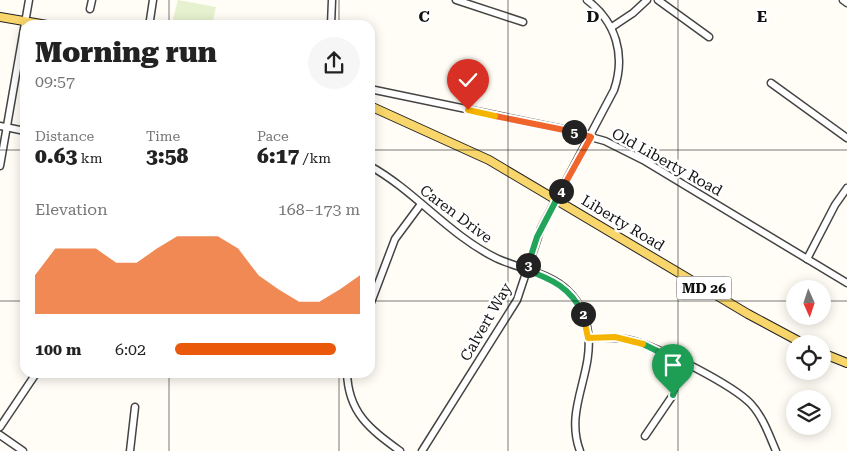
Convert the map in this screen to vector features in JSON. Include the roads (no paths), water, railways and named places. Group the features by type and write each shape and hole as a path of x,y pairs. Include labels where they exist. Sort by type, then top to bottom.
{"main road":[{"path":"0,17 20,20"},
{"name":"Liberty Road","path":"375,108 474,152 748,314 787,335"},
{"path":"831,357 847,363"}],"street":[{"path":"25,20 30,0"},
{"path":"90,9 92,0"},
{"path":"150,20 153,0"},
{"path":"331,20 332,0"},
{"path":"456,0 523,22"},
{"path":"587,0 601,12 612,26 633,13 647,0"},
{"path":"658,0 709,37"},
{"path":"843,0 847,2"},
{"name":"Calvert Way","path":"422,451 514,306 537,237 614,90 619,75 619,50 612,26"},
{"path":"0,166 20,52"},
{"path":"771,83 847,138"},
{"name":"Old Liberty Road","path":"375,90 591,137 632,154 847,283"},
{"path":"0,126 20,130"},
{"name":"Caren Drive","path":"375,169 392,180 477,247 498,259 548,277 569,292 582,312 588,338 588,363 576,402 574,419 580,451"},
{"path":"807,259 835,205 847,188"},
{"path":"375,292 395,239 421,204"},
{"path":"588,338 615,337 635,341 686,365 746,399 758,414 776,451"},
{"path":"645,436 673,395 686,365"},
{"path":"0,427 33,378"},
{"path":"348,378 350,396 361,418 400,451"},
{"path":"130,451 135,407"},
{"path":"0,434 22,451"}]}
